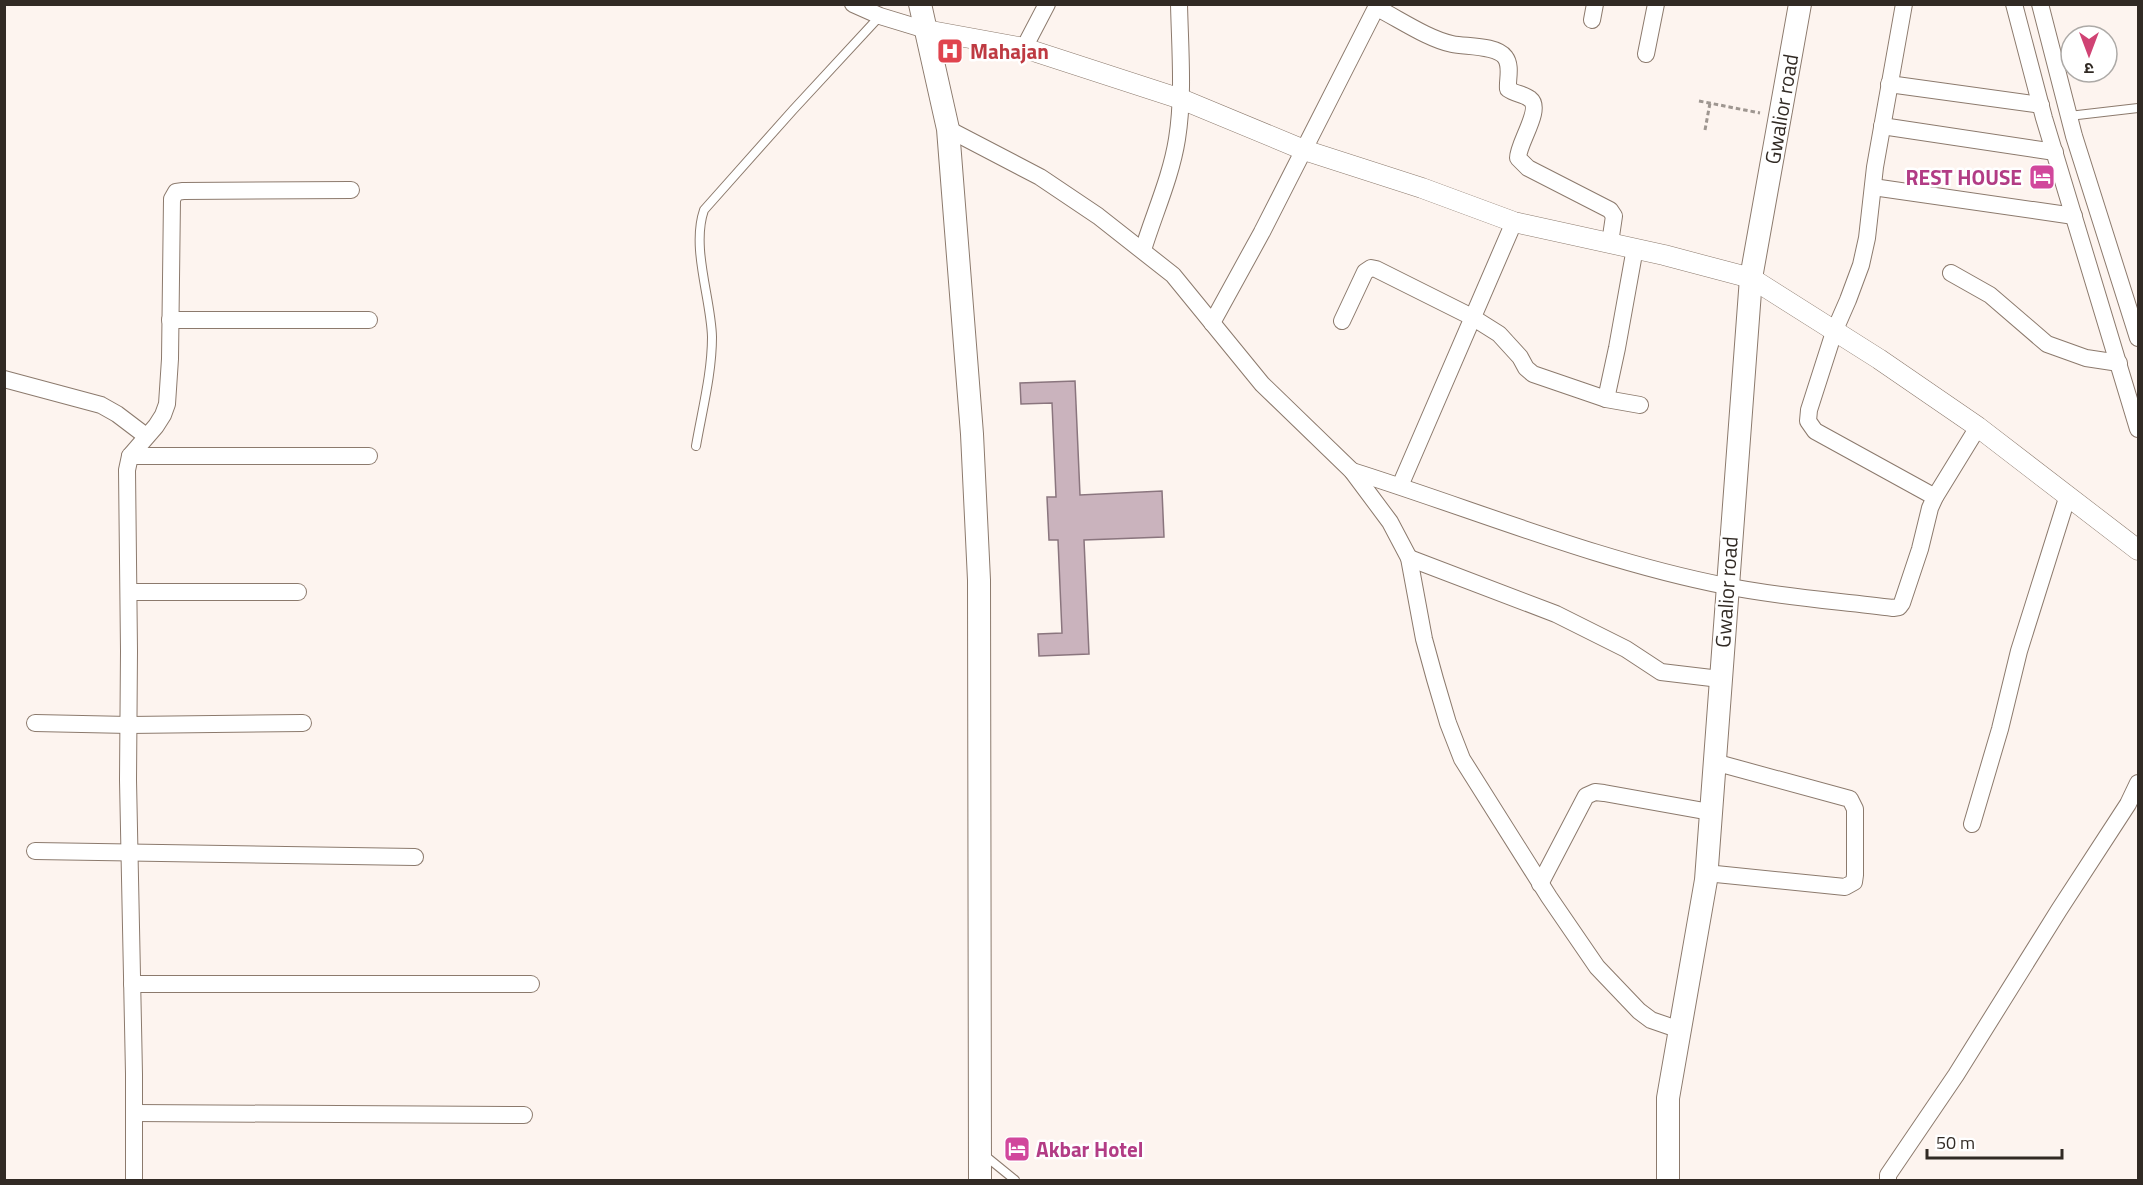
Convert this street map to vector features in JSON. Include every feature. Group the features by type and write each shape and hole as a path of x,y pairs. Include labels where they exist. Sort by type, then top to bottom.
{"main road":[{"path":"920,4 948,129 972,435 979,580 980,1180"},
{"name":"Gwalior road","path":"1668,1180 1668,1098 1706,873 1751,278 1800,4"}],"street":[{"path":"853,4 880,16 926,30 1024,48 1181,99 1304,150 1422,188 1514,222 1635,248 1751,278 1834,332 1879,358 1978,427 2139,550"},
{"path":"1024,48 1047,4"},
{"path":"1143,250 1174,154 1181,99 1179,4"},
{"path":"1646,54 1656,4"},
{"path":"1904,4 1882,126 1868,238 1861,266 1834,332 1809,410 1808,421 1811,427 1935,497"},
{"path":"2014,4 2041,105 2139,429"},
{"path":"2040,4 2069,116 2139,338"},
{"path":"1212,323 1377,6 1433,38 1455,45 1495,51 1505,57 1509,64 1508,89 1530,99 1533,104 1532,119 1519,148 1518,158 1528,168 1610,210 1614,216 1610,243"},
{"path":"1889,84 2041,105"},
{"path":"1882,126 2055,152"},
{"path":"948,129 1040,177 1143,250 1178,280 1262,384 1352,471 1390,522 1409,558 1424,639 1448,723 1459,750 1495,814 1597,967 1627,999 1651,1020 1680,1030"},
{"path":"1873,187 2074,216"},
{"path":"134,1180 127,470 130,456 163,415 167,404 172,199 176,192 351,190"},
{"path":"1400,486 1514,222"},
{"path":"1606,399 1635,248"},
{"path":"1342,321 1365,272 1371,268 1472,317 1499,334 1533,374 1606,399 1640,405"},
{"path":"1951,273 1990,296 2047,344 2086,358 2119,363"},
{"path":"170,320 369,320"},
{"path":"4,379 101,405 146,436"},
{"path":"1352,471 1452,506 1588,549 1726,586 1893,608 1899,607 1902,603 1935,497 1978,427"},
{"path":"130,456 369,456"},
{"path":"1972,824 2000,729 2019,651 2068,495"},
{"path":"1409,558 1556,614 1626,649 1661,672 1720,679"},
{"path":"129,592 298,592"},
{"path":"35,723 129,725 303,723"},
{"path":"1706,873 1845,887 1854,882 1855,875 1855,809 1850,799 1714,762"},
{"path":"1888,1180 1888,1175 1956,1075 2128,804 2139,783"},
{"path":"1540,884 1586,796 1595,792 1710,812"},
{"path":"35,851 415,857"},
{"path":"132,984 531,984"},
{"path":"134,1113 524,1115"}],"lane":[{"path":"696,446 712,349 700,229 704,210 880,16"},
{"path":"2069,116 2139,108"},
{"path":"980,1151 1015,1180"}],"path":[{"path":"1698,101 1780,117"},
{"path":"1705,130 1710,103"}],"building":[{"path":"1075,381 1080,495 1162,491 1164,537 1084,540 1089,654 1039,656 1038,634 1062,633 1058,540 1049,540 1047,497 1056,497 1052,403 1021,404 1020,383"}],"place":[{"name":"Mahajan","path":"950,51"},
{"name":"REST HOUSE","path":"2042,177"},
{"name":"Akbar Hotel","path":"1017,1149"}]}
